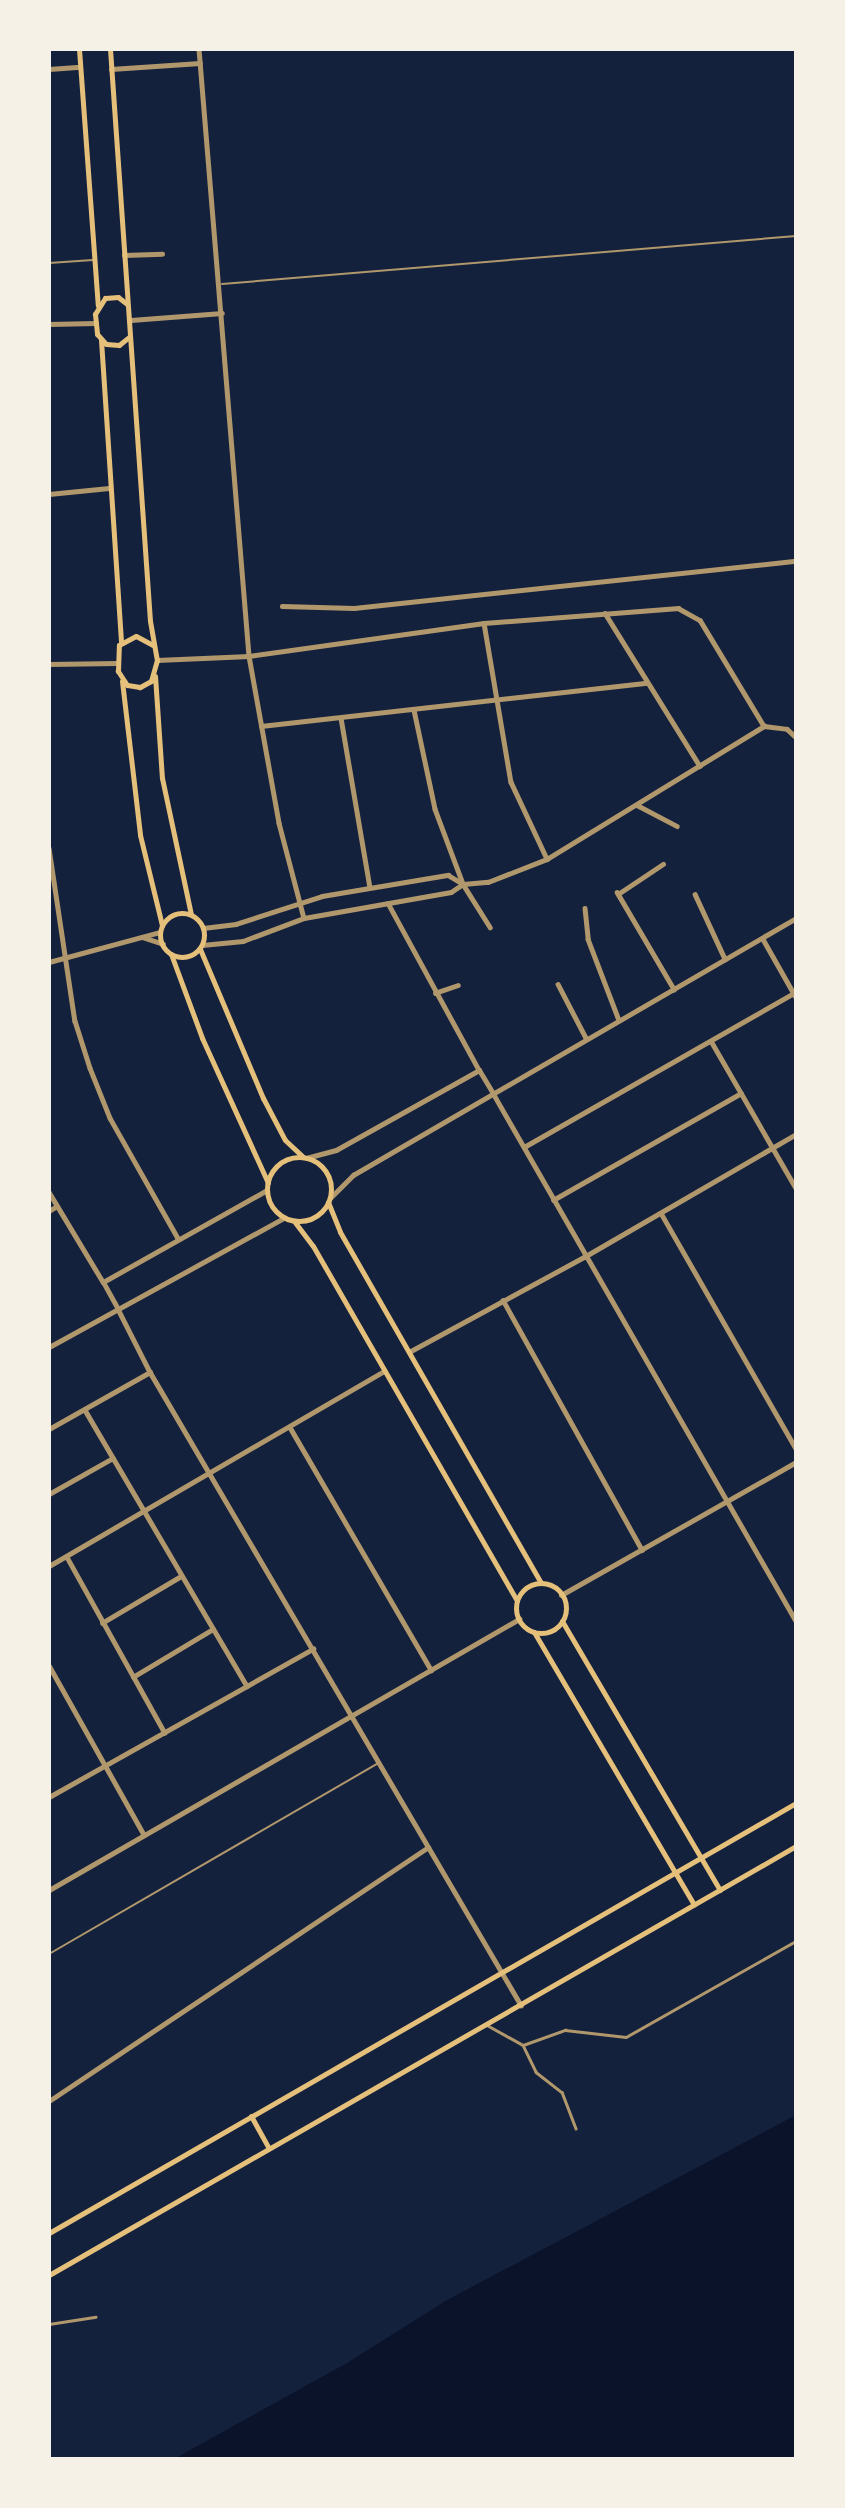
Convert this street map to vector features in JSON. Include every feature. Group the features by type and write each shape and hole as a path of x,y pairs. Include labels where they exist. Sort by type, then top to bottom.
{"main road":[{"path":"79,49 98,305 96,323 101,340 121,642 117,663 122,681 140,835 163,944 171,954 202,1038 267,1187 272,1206 284,1217 294,1221 311,1219 329,1200"},
{"path":"110,49 131,320 129,337 153,645 157,660 155,675 162,778 191,914 203,928 201,947 263,1098 285,1140 304,1158 327,1173 329,1200 340,1232 541,1583 561,1595 562,1620 720,1890"},
{"path":"98,305 111,296 128,305"},
{"path":"101,340 112,346 129,337"},
{"path":"121,642 136,636 153,645"},
{"path":"122,681 140,687 155,675"},
{"path":"161,928 175,914 191,914"},
{"path":"171,954 186,957 201,947"},
{"path":"267,1187 280,1163 304,1158"},
{"path":"294,1221 517,1601 519,1619 534,1632 694,1905"},
{"path":"517,1601 524,1590 541,1583"},
{"path":"534,1632 553,1630 562,1620"},
{"path":"49,2233 796,1802"},
{"path":"49,2275 796,1846"},
{"path":"251,2116 269,2148"}],"street":[{"path":"199,49 248,656 298,904 304,918"},
{"path":"111,69 200,63"},
{"path":"49,69 80,67"},
{"path":"124,256 162,254"},
{"path":"131,320 222,313"},
{"path":"49,324 96,323"},
{"path":"49,494 109,488"},
{"path":"282,606 354,608 796,561"},
{"path":"157,660 248,656 484,623 678,608 699,620 764,726"},
{"path":"605,613 700,765"},
{"path":"484,623 494,698 510,782 547,859"},
{"path":"49,664 117,663"},
{"path":"261,726 647,683"},
{"path":"414,710 427,783 463,884 490,928"},
{"path":"341,718 370,888"},
{"path":"201,947 243,941 304,918 451,892 463,884 488,882 547,859 764,726 787,729 796,737"},
{"path":"636,805 677,826"},
{"path":"49,848 75,1021 110,1118 178,1238"},
{"path":"663,864 617,893 674,989"},
{"path":"203,928 236,924 298,904 370,888 448,875 463,884"},
{"path":"695,894 725,959"},
{"path":"388,903 435,993 584,1257 796,1621"},
{"path":"585,908 587,939 619,1020"},
{"path":"329,1200 353,1175 796,918"},
{"path":"49,962 142,937 161,928"},
{"path":"142,937 163,944"},
{"path":"524,1147 795,994 762,938"},
{"path":"558,984 586,1038"},
{"path":"435,993 458,985"},
{"path":"711,1041 796,1188"},
{"path":"304,1158 336,1150 479,1070"},
{"path":"553,1200 741,1093"},
{"path":"409,1352 584,1257 796,1134"},
{"path":"103,1282 267,1187"},
{"path":"49,1192 103,1282 150,1372 521,2005"},
{"path":"49,1211 57,1206"},
{"path":"661,1213 796,1449"},
{"path":"49,1347 284,1217"},
{"path":"503,1300 642,1551"},
{"path":"49,1566 291,1429 384,1371"},
{"path":"49,1429 150,1372"},
{"path":"85,1410 247,1686"},
{"path":"291,1429 432,1671"},
{"path":"49,1494 113,1458"},
{"path":"561,1595 796,1462"},
{"path":"66,1557 165,1733"},
{"path":"102,1623 180,1576"},
{"path":"49,1890 519,1619"},
{"path":"133,1677 213,1629"},
{"path":"49,1797 313,1649"},
{"path":"49,1666 144,1835"},
{"path":"49,2101 428,1847"},
{"path":"523,2045 565,2030 626,2037 796,1941"},
{"path":"486,2025 523,2045 536,2072 562,2092 576,2127"},
{"path":"49,2324 95,2317"}],"lane":[{"path":"220,284 796,236"},
{"path":"49,263 94,260"},
{"path":"49,1954 379,1763"}],"water":[{"path":"796,2115 796,2459 174,2459 347,2363 447,2300"}]}
